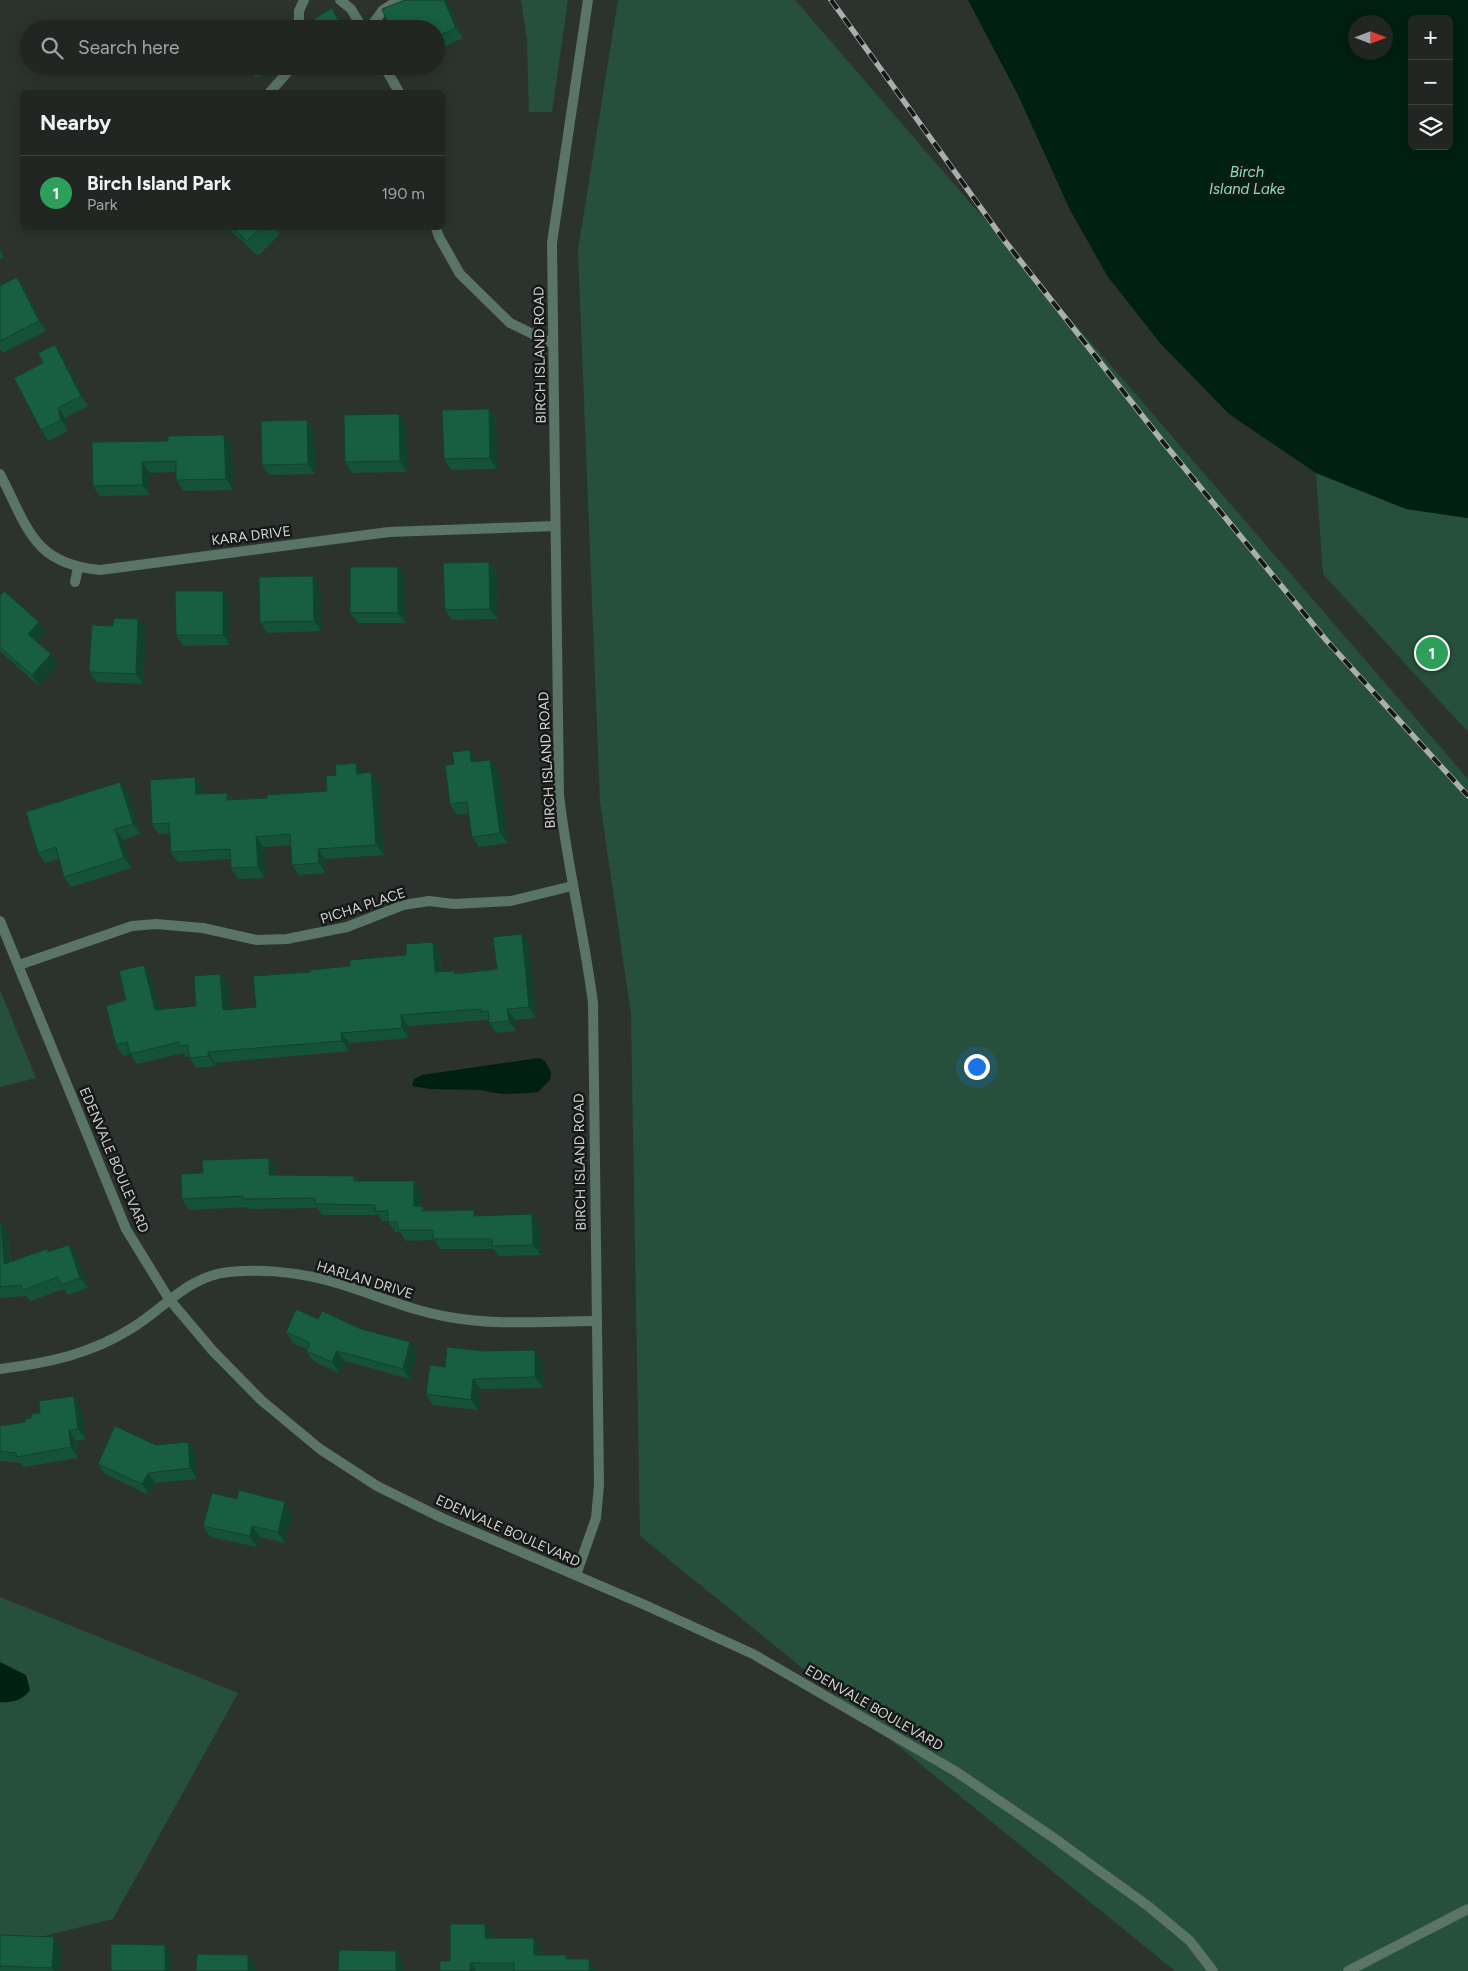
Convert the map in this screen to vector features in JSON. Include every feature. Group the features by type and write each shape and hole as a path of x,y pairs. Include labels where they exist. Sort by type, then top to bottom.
{"street":[{"path":"300,20 299,11 304,0"},
{"path":"340,0 351,9 357,20"},
{"path":"376,20 383,10 399,0"},
{"name":"BIRCH ISLAND ROAD","path":"576,1575 596,1518 599,1494 593,1003 587,955 572,886 559,795 552,244 588,0"},
{"path":"272,90 285,75"},
{"path":"389,75 398,90"},
{"path":"437,230 439,238 460,274 510,323 553,344"},
{"name":"KARA DRIVE","path":"0,474 40,547 57,560 78,568 100,570 389,532 555,526"},
{"path":"75,582 78,568"},
{"name":"PICHA PLACE","path":"19,965 132,926 156,924 203,928 258,940 287,939 348,927 403,905 429,901 454,904 511,901 572,886"},
{"name":"EDENVALE BOULEVARD","path":"0,921 97,1163 126,1229 169,1299 212,1350 261,1400 320,1449 385,1490 442,1518 753,1654 954,1771 1051,1836 1148,1906 1190,1941 1213,1971"},
{"name":"HARLAN DRIVE","path":"0,1369 46,1363 92,1350 134,1327 191,1283 209,1276 229,1272 277,1272 325,1279 410,1308 450,1318 492,1321 596,1321"},
{"path":"1348,1971 1468,1909"}],"shaded area":[{"path":"521,0 568,0 552,112 529,112 527,40"},
{"path":"618,0 795,0 1468,779 1468,1971 1175,1971 640,1536 631,1014 600,802 578,250"},
{"path":"1316,473 1406,509 1468,518 1468,732 1323,574"},
{"path":"0,990 36,1078 0,1087"},
{"path":"0,1597 238,1693 113,1919 0,1947"}],"water":[{"name":"Birch Island Lake","path":"968,0 1468,0 1468,518 1406,509 1316,473 1229,414 1160,343 1108,277 1070,210 1018,95"},
{"path":"538,1058 545,1061 551,1072 550,1080 538,1092 501,1094 480,1090 429,1089 412,1086 414,1079 422,1075"},
{"path":"0,1662 26,1675 30,1690 21,1698 9,1702 0,1702"}],"building":[{"path":"405,0 444,0 456,28 445,33 445,20 386,20 382,9"},
{"path":"332,8 338,20 313,20"},
{"path":"235,230 258,230 247,241"},
{"path":"17,277 39,321 0,341 0,286"},
{"path":"55,345 81,396 58,408 61,420 41,430 14,378 43,363 38,353"},
{"path":"489,409 490,458 444,459 442,410"},
{"path":"399,414 400,461 345,462 344,415"},
{"path":"307,420 308,464 262,465 261,421"},
{"path":"224,435 226,479 176,480 176,461 142,462 143,485 93,486 92,442 168,441 168,436"},
{"path":"489,562 490,609 445,610 443,563"},
{"path":"350,567 398,567 398,613 350,613"},
{"path":"313,576 314,621 260,622 259,577"},
{"path":"4,591 39,622 28,634 51,654 32,675 0,647 0,596"},
{"path":"175,591 223,591 223,635 176,635"},
{"path":"114,618 138,619 136,674 89,672 92,625 113,626"},
{"path":"470,750 471,762 490,760 500,833 472,837 467,802 450,804 445,765 454,764 452,752"},
{"path":"356,763 357,774 371,772 376,845 318,849 319,863 292,865 290,834 256,837 258,867 231,868 230,849 171,852 169,823 152,824 150,780 195,777 196,794 227,793 227,800 267,798 267,795 327,791 326,776 336,775 335,765"},
{"path":"120,782 133,824 115,829 124,858 64,877 56,847 38,853 26,812"},
{"path":"522,934 529,1007 507,1009 509,1021 489,1023 488,1011 481,1012 481,1009 401,1015 402,1028 341,1033 342,1041 208,1052 208,1056 189,1058 188,1045 179,1046 179,1042 130,1054 127,1042 116,1045 106,1006 126,1000 119,971 144,965 155,1010 196,1006 194,976 220,974 223,1010 256,1007 253,976 310,972 310,970 350,966 350,960 406,955 406,944 433,942 435,972 455,971 455,974 497,969 493,937"},
{"path":"269,1158 269,1175 354,1176 354,1181 414,1181 414,1206 422,1206 422,1211 474,1210 474,1216 532,1214 533,1245 492,1246 492,1239 433,1239 433,1230 398,1230 398,1222 388,1222 388,1211 375,1211 375,1205 315,1204 315,1198 243,1199 243,1196 182,1199 181,1174 203,1173 202,1160"},
{"path":"0,1223 4,1264 47,1249 48,1252 69,1245 80,1278 61,1285 58,1277 23,1290 21,1285 0,1287"},
{"path":"296,1309 318,1319 322,1311 361,1329 410,1342 403,1369 337,1351 332,1362 306,1351 310,1343 286,1332"},
{"path":"447,1347 483,1351 535,1350 535,1377 473,1379 471,1400 426,1394 430,1365 445,1367"},
{"path":"74,1396 78,1429 69,1430 71,1447 17,1457 16,1453 0,1451 0,1426 25,1422 25,1419 31,1418 31,1414 40,1413 39,1401"},
{"path":"115,1426 156,1445 188,1442 190,1468 148,1473 142,1484 98,1464"},
{"path":"239,1490 285,1502 278,1532 252,1526 250,1536 203,1526 212,1493 237,1499"},
{"path":"450,1924 485,1924 485,1938 534,1938 534,1955 566,1955 566,1959 589,1959 589,1971 514,1971 514,1963 470,1963 470,1971 440,1971 440,1961 450,1961"},
{"path":"0,1935 54,1937 52,1968 0,1966"},
{"path":"111,1944 165,1945 165,1971 111,1971"},
{"path":"339,1950 396,1951 396,1971 338,1971"},
{"path":"197,1954 248,1955 248,1971 196,1971"}],"railway":[{"path":"831,0 1004,240 1163,442 1326,640 1468,796"}],"place":[{"name":"Birch Island Park","path":"1432,653"}]}
